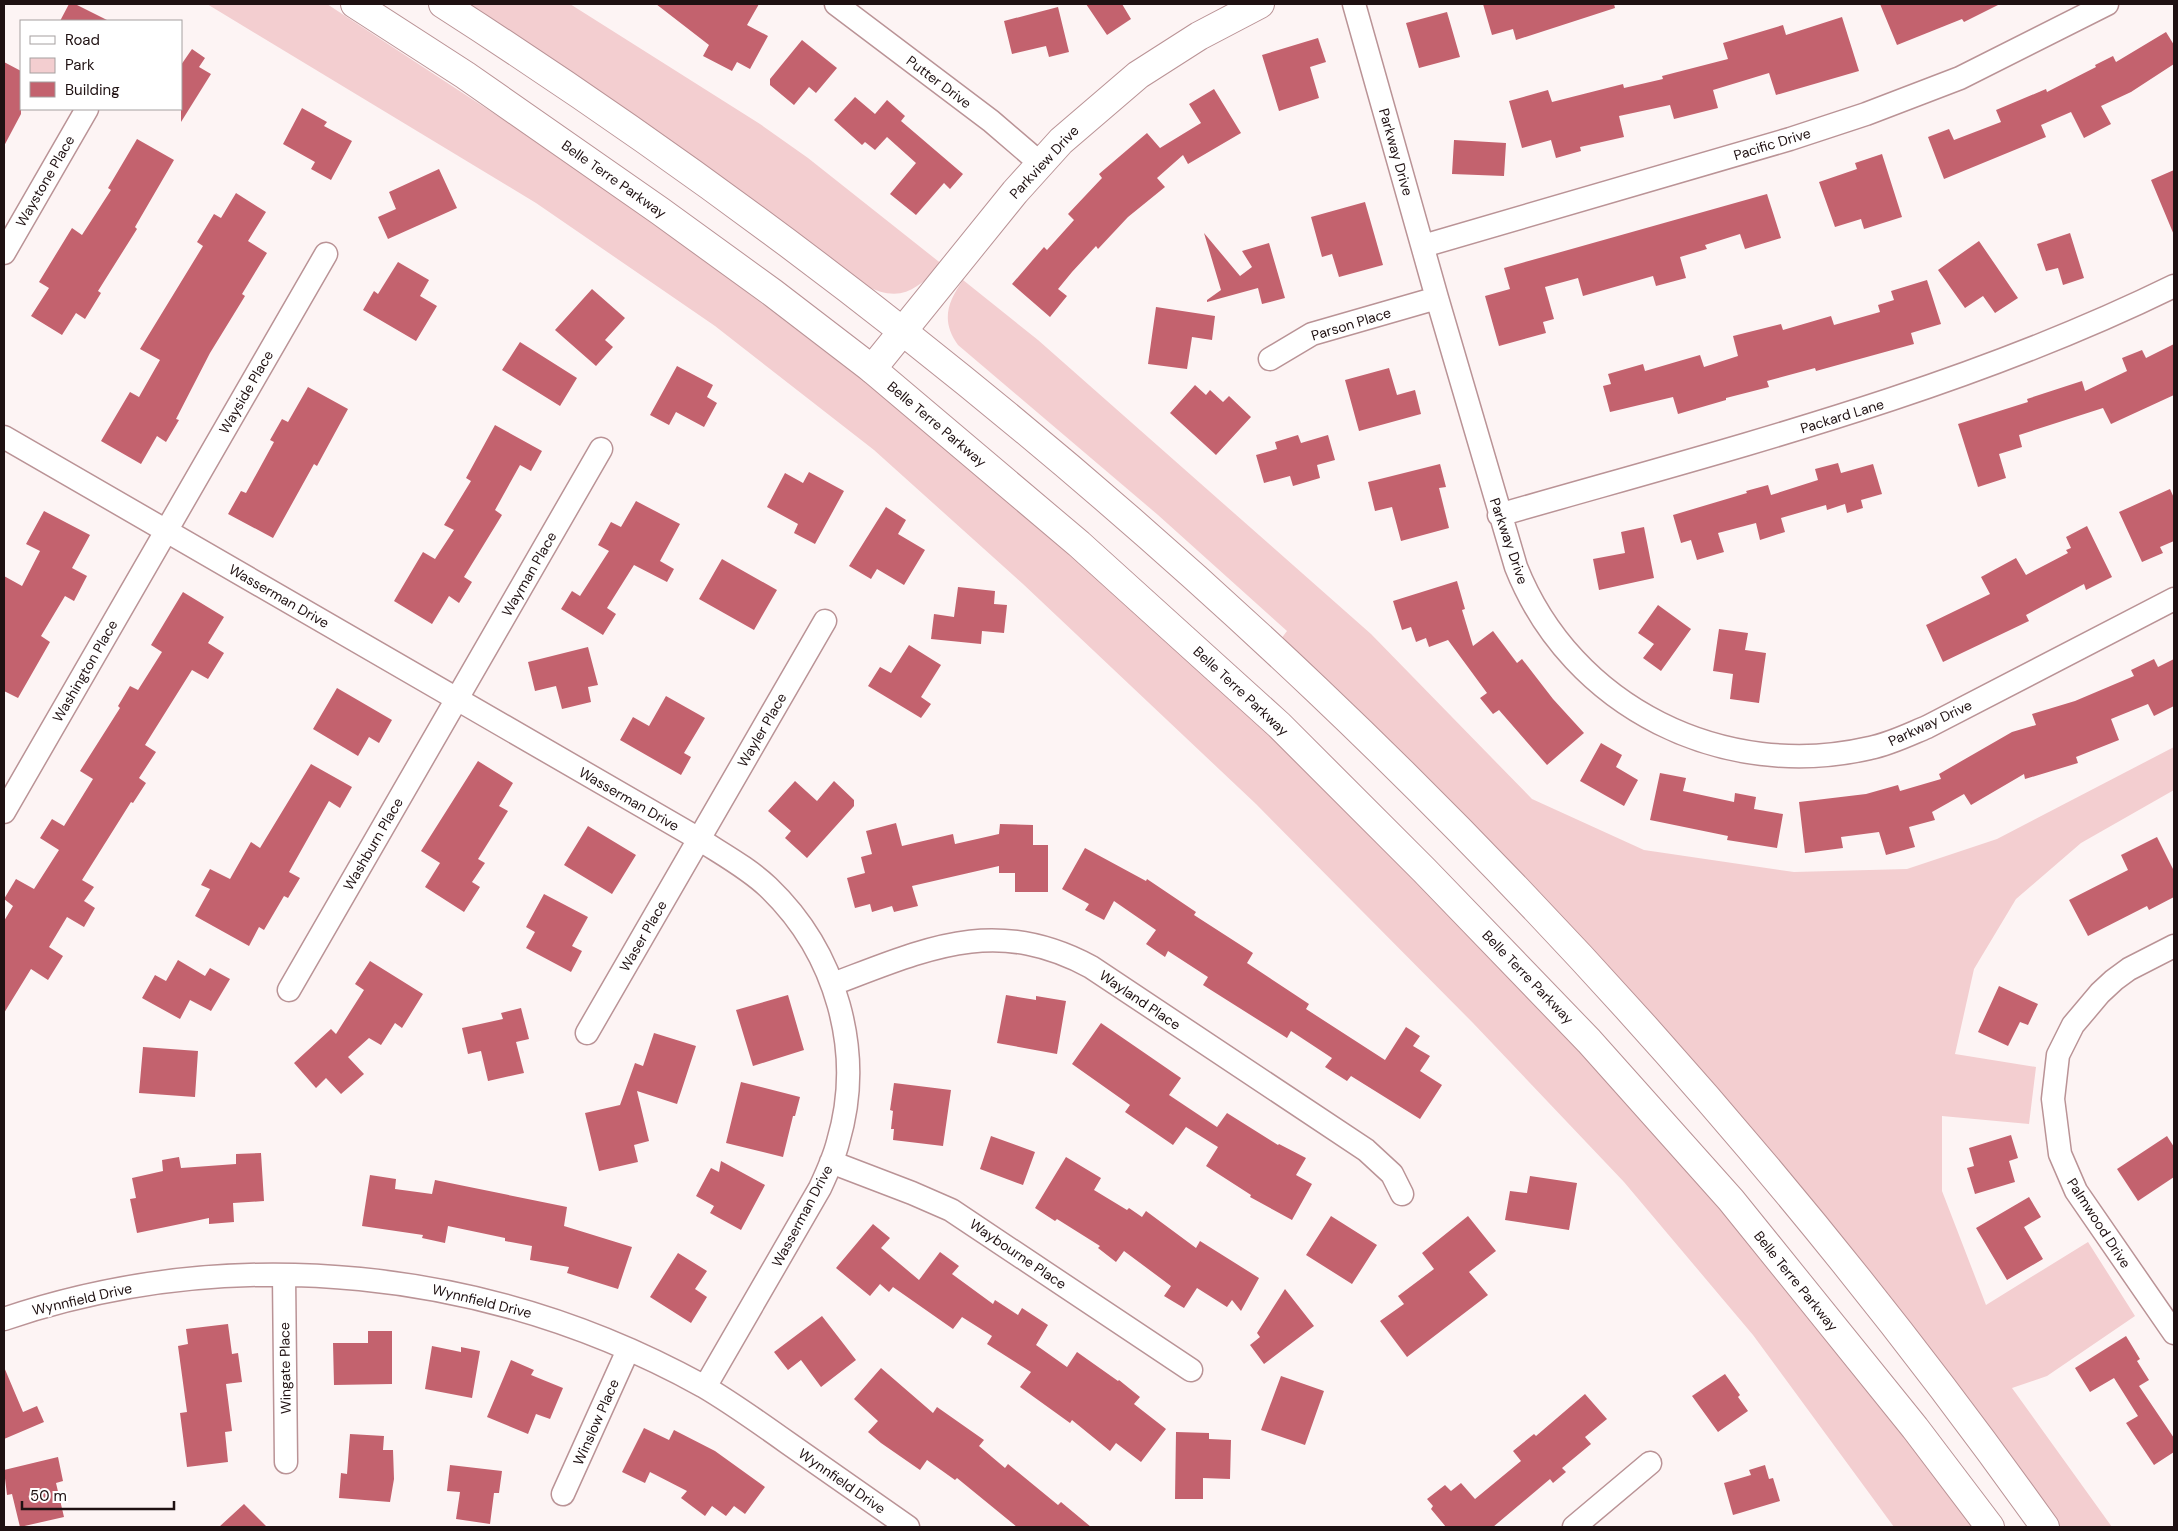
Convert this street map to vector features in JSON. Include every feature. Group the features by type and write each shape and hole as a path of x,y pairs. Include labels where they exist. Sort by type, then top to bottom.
{"main road":[{"name":"Belle Terre Parkway","path":"354,4 465,75 660,211 773,293 872,369 1079,544 1271,718 1445,891 1589,1041 1731,1200 1915,1428 1990,1527"},
{"path":"443,4 660,150 738,206 903,331 1003,411 1099,493 1250,628 1390,762 1544,920 1694,1085 1821,1235 1945,1391 2045,1527"},
{"name":"Parkview Drive","path":"872,369 1040,163 1088,116 1138,75 1198,36 1260,4"}],"street":[{"name":"Putter Drive","path":"836,4 990,121 1040,163"},
{"name":"Parkway Drive","path":"1354,4 1437,298 1516,567 1532,602 1561,643 1591,676 1626,703 1678,732 1718,747 1751,753 1787,756 1832,755 1854,752 1891,742 1927,727 2174,599"},
{"name":"Pacific Drive","path":"1423,246 1790,139 1866,114 1960,78 2108,4"},
{"name":"Waystone Place","path":"4,253 86,110"},
{"name":"Wayside Place","path":"166,531 326,254"},
{"name":"Packard Lane","path":"1500,515 1904,396 2061,338 2174,286"},
{"name":"Parson Place","path":"1270,359 1312,334 1437,298"},
{"name":"Wasserman Drive","path":"4,437 699,839 756,877 780,900 811,941 833,984 845,1032 847,1077 842,1126 831,1162 806,1212 705,1388"},
{"name":"Wayman Place","path":"456,699 601,449"},
{"name":"Washington Place","path":"4,812 166,531"},
{"name":"Wayler Place","path":"699,839 825,621"},
{"name":"Washburn Place","path":"289,990 456,699"},
{"name":"Waser Place","path":"587,1033 699,839"},
{"name":"Wayland Place","path":"833,984 920,952 971,940 1020,942 1066,954 1091,967 1366,1150 1387,1168 1402,1194"},
{"name":"Palmwood Drive","path":"2174,946 2129,969 2114,980 2079,1017 2064,1040 2058,1055 2053,1099 2060,1154 2076,1191 2174,1333"},
{"name":"Waybourne Place","path":"831,1162 951,1210 1191,1370"},
{"name":"Wynnfield Drive","path":"4,1319 61,1301 153,1283 217,1277 284,1275 385,1281 458,1294 525,1310 628,1350 705,1388 742,1410 908,1527"},
{"name":"Wingate Place","path":"284,1275 286,1462"},
{"name":"Winslow Place","path":"563,1494 628,1350"},
{"path":"1574,1527 1650,1463"}],"green space":[{"path":"207,4 327,4 577,168 710,264 882,395 1048,532 1265,730 1523,987 1657,1134 1777,1274 1856,1372 1975,1527 1894,1527 1753,1335 1624,1182 1473,1023 1256,804 1023,584 874,450 715,326 536,203"},
{"path":"464,4 570,4 760,124 808,158 943,265 923,282 906,292 897,294 887,293 862,284"},
{"path":"963,280 1038,340 1371,634 1532,799 1644,850 1794,872 1907,869 1997,839 2174,747 2174,790 2081,843 2016,899 1974,969 1955,1054 2036,1067 2029,1124 1942,1116 1942,1191 1986,1305 2088,1242 2135,1316 2047,1376 2012,1388 2112,1527 2059,1527 1969,1403 1281,639 1287,631 1158,515 958,345 949,328 948,312 953,296"}],"building":[{"path":"69,4 75,4 107,20 61,20"},
{"path":"656,4 759,4 747,25 768,36 750,69 737,62 732,71 703,56 709,45"},
{"path":"1086,4 1122,4 1131,19 1107,35"},
{"path":"1483,4 1614,4 1615,8 1516,40 1513,29 1492,35"},
{"path":"1880,4 2000,4 1964,22 1962,19 1897,45"},
{"path":"1058,7 1069,52 1049,57 1046,46 1012,54 1004,21"},
{"path":"1447,12 1460,57 1419,68 1406,23"},
{"path":"1842,17 1859,71 1776,95 1769,73 1713,90 1718,108 1674,119 1670,105 1619,116 1624,137 1580,147 1581,151 1556,158 1551,140 1522,148 1509,101 1548,90 1552,102 1623,84 1624,88 1663,79 1662,76 1728,59 1723,43 1783,25 1786,35"},
{"path":"2166,32 2174,45 2174,64 2131,92 2101,106 2111,124 2084,138 2071,112 2041,125 2046,137 1944,179 1928,137 1949,129 1954,140 2001,122 1996,110 2046,89 2047,92 2096,67 2095,65 2113,56 2116,62"},
{"path":"1318,38 1326,62 1310,67 1319,98 1279,111 1262,55"},
{"path":"802,40 837,68 816,93 809,87 794,105 770,85 770,79"},
{"path":"192,49 205,58 199,67 211,74 181,122 182,110 182,64"},
{"path":"4,62 20,70 21,114 4,146"},
{"path":"1214,89 1241,133 1188,164 1183,155 1157,178 1165,187 1128,217 1098,249 1096,246 1072,272 1058,289 1067,296 1050,317 1012,284 1044,247 1047,250 1074,220 1068,214 1102,178 1099,174 1147,133 1160,148 1201,123 1189,104"},
{"path":"855,97 875,114 887,100 905,116 901,121 963,174 950,189 944,183 916,215 890,194 916,163 887,137 875,150 865,142 862,145 834,120"},
{"path":"302,108 327,122 324,126 352,141 331,180 311,169 315,162 283,144"},
{"path":"137,139 174,160 135,227 137,229 98,291 101,293 85,319 76,313 62,335 31,316 49,288 39,282 72,228 82,235 111,190 108,188"},
{"path":"1454,140 1506,143 1504,176 1452,174"},
{"path":"1882,154 1902,217 1864,229 1861,219 1835,227 1819,182 1857,169 1855,163"},
{"path":"439,169 457,208 388,239 378,217 396,209 389,192"},
{"path":"2174,170 2174,235 2151,180"},
{"path":"236,193 266,212 248,241 267,253 242,294 245,296 210,353 176,419 179,420 166,442 157,436 141,464 101,441 130,392 139,397 160,360 140,349 203,246 197,242 214,214 221,218"},
{"path":"1767,194 1781,238 1745,249 1740,234 1705,245 1707,249 1680,257 1686,278 1656,286 1653,276 1583,296 1578,278 1545,287 1554,319 1543,322 1546,333 1499,346 1485,296 1510,289 1504,268"},
{"path":"1365,202 1383,265 1339,277 1332,254 1322,257 1311,217"},
{"path":"1204,233 1240,276 1252,267 1242,251 1269,243 1285,298 1262,304 1258,288 1207,302 1207,300 1221,290"},
{"path":"2070,233 2084,278 2063,285 2058,268 2046,271 2037,244"},
{"path":"1979,241 2018,298 1995,313 1983,296 1965,308 1938,270"},
{"path":"398,262 429,280 420,296 437,306 416,341 363,310 374,291 378,294"},
{"path":"1927,280 1941,324 1911,333 1914,344 1816,371 1815,368 1767,381 1769,387 1726,398 1726,400 1678,414 1673,397 1610,412 1603,386 1611,384 1608,374 1643,364 1645,371 1700,355 1704,367 1738,356 1733,336 1781,324 1783,330 1831,316 1834,325 1880,312 1878,305 1894,300 1891,291"},
{"path":"592,289 625,318 605,340 613,347 596,366 555,330"},
{"path":"1156,307 1215,316 1212,340 1192,337 1187,369 1148,364"},
{"path":"520,342 577,378 560,406 502,370"},
{"path":"2174,344 2174,395 2111,424 2103,408 2019,435 2022,447 1999,454 2006,478 1978,487 1958,424 2028,402 2027,399 2082,381 2085,391 2127,371 2122,358 2142,350 2146,358"},
{"path":"677,366 713,385 707,397 717,403 704,427 676,412 669,425 650,415"},
{"path":"1389,368 1397,395 1415,390 1421,414 1359,431 1345,380"},
{"path":"1195,385 1206,395 1210,390 1223,402 1229,396 1251,417 1216,455 1170,413"},
{"path":"308,387 348,409 317,466 314,464 273,538 228,514 241,491 246,493 274,442 270,440 282,419 288,422"},
{"path":"495,425 542,451 531,471 520,465 495,510 502,515 464,577 472,582 459,603 449,596 432,624 394,601 423,552 435,559 454,530 444,525 471,481 466,478"},
{"path":"1298,435 1301,443 1328,435 1335,460 1317,465 1320,478 1293,486 1290,476 1264,483 1256,455 1277,449 1275,442"},
{"path":"1838,463 1841,473 1873,464 1882,494 1861,500 1863,508 1847,513 1845,504 1827,510 1826,505 1781,518 1785,532 1760,540 1756,523 1718,533 1724,552 1697,560 1691,540 1681,543 1673,515 1768,485 1771,495 1818,480 1815,469"},
{"path":"1440,464 1446,487 1439,488 1449,528 1401,541 1392,507 1375,511 1368,482"},
{"path":"809,472 844,491 815,544 794,533 798,524 767,507 785,473 803,483"},
{"path":"2170,489 2174,498 2174,541 2160,547 2163,553 2142,562 2119,512"},
{"path":"636,501 680,524 660,561 674,569 667,582 634,565 607,608 616,614 603,635 561,609 572,591 580,596 609,551 598,545 611,522 621,527"},
{"path":"886,507 906,520 898,534 925,550 904,585 877,569 871,579 849,566"},
{"path":"44,511 90,535 72,568 87,576 74,601 65,596 41,636 50,642 18,698 4,691 4,576 22,586 40,551 26,544"},
{"path":"2087,526 2112,577 2086,590 2084,584 2026,615 2029,621 1943,662 1926,625 1990,594 1981,577 2016,558 2026,575 2068,553 2066,550 2071,548 2066,537"},
{"path":"1644,527 1654,578 1599,590 1593,559 1625,553 1621,532"},
{"path":"722,559 777,590 754,630 699,599"},
{"path":"1457,581 1465,609 1462,610 1473,646 1493,631 1517,663 1522,659 1553,699 1584,733 1547,765 1499,710 1493,714 1480,698 1487,693 1448,640 1429,647 1426,638 1416,642 1411,627 1402,630 1393,601"},
{"path":"958,587 995,591 994,604 1007,605 1004,633 982,631 981,644 931,639 934,614 954,617"},
{"path":"183,592 224,617 208,643 224,653 208,679 192,670 145,745 156,752 139,778 146,783 133,803 131,802 82,880 94,887 84,901 95,908 84,927 67,917 49,947 63,956 48,980 31,969 4,1013 4,921 13,906 4,899 16,879 34,889 59,850 40,838 52,819 64,826 93,779 80,771 120,708 118,706 130,686 138,690 162,652 151,645"},
{"path":"1658,605 1691,629 1661,671 1643,658 1654,644 1638,633"},
{"path":"1719,629 1748,633 1745,650 1766,653 1759,703 1730,699 1733,674 1713,671"},
{"path":"909,645 941,665 921,697 931,704 921,718 868,686 880,667 891,673"},
{"path":"588,647 598,685 588,687 591,702 562,709 556,686 535,691 528,662"},
{"path":"2154,659 2158,667 2174,659 2174,706 2154,716 2148,704 2111,719 2119,740 2076,757 2078,763 2025,779 2024,774 1971,805 1964,794 1932,812 1935,820 1909,827 1915,847 1886,855 1879,832 1841,837 1843,848 1805,853 1799,802 1866,794 1898,785 1900,791 1941,779 1939,774 2012,732 2036,725 2032,714 2075,701 2134,676 2131,670"},
{"path":"337,688 392,720 379,743 369,737 358,756 313,729"},
{"path":"666,696 705,718 684,753 691,757 681,775 620,740 633,717 649,726"},
{"path":"1601,743 1622,755 1616,767 1638,780 1624,806 1580,781"},
{"path":"478,761 513,783 499,806 508,811 478,859 485,863 472,882 480,887 464,912 425,887 440,863 421,851"},
{"path":"311,764 352,787 340,808 329,801 289,872 300,878 288,898 284,896 264,930 259,927 249,946 195,916 210,889 201,885 210,869 230,879 251,842 260,848"},
{"path":"1660,773 1686,778 1683,791 1734,802 1735,793 1756,797 1754,809 1783,814 1777,848 1727,840 1728,836 1650,820"},
{"path":"795,781 817,801 834,781 854,800 854,806 807,858 785,838 791,831 768,811"},
{"path":"896,823 902,846 953,834 955,844 999,834 1000,824 1033,825 1033,845 1048,845 1048,892 1015,892 1015,873 999,873 999,866 912,886 918,906 894,912 892,906 872,912 870,904 855,908 847,878 865,873 861,857 872,854 866,831"},
{"path":"588,826 636,855 612,894 564,865"},
{"path":"2157,837 2174,871 2174,897 2149,910 2147,906 2088,936 2069,900 2128,870 2121,855"},
{"path":"1085,848 1146,881 1147,879 1196,912 1194,915 1253,953 1247,963 1309,1004 1306,1009 1385,1060 1406,1027 1420,1036 1413,1046 1430,1056 1420,1071 1442,1085 1420,1119 1351,1076 1347,1081 1325,1067 1332,1058 1291,1031 1287,1038 1203,985 1208,977 1168,951 1165,957 1146,944 1156,930 1114,901 1104,920 1085,910 1089,904 1062,889"},
{"path":"544,894 588,917 572,946 582,951 571,972 526,948 535,932 526,927"},
{"path":"178,960 205,976 210,968 230,979 211,1011 190,1000 180,1019 142,998 155,975 166,981"},
{"path":"370,961 423,994 402,1028 395,1023 381,1045 369,1038 348,1057 364,1074 341,1094 326,1078 316,1088 294,1063 331,1029 336,1034 364,990 355,984"},
{"path":"1999,986 2038,1004 2028,1025 2020,1022 2008,1046 1978,1032"},
{"path":"788,995 804,1050 753,1066 736,1010"},
{"path":"1006,995 1036,1000 1036,996 1066,1001 1057,1054 997,1043"},
{"path":"521,1008 529,1039 516,1042 524,1073 488,1081 481,1051 468,1054 462,1028 503,1019 501,1013"},
{"path":"1101,1023 1181,1078 1169,1095 1217,1127 1227,1113 1278,1145 1306,1158 1296,1175 1312,1184 1292,1220 1250,1197 1251,1195 1206,1166 1218,1147 1186,1127 1173,1145 1125,1112 1130,1105 1072,1064"},
{"path":"654,1033 696,1046 677,1104 637,1091 649,1141 634,1145 638,1162 599,1171 585,1113 620,1105 635,1063 643,1066"},
{"path":"143,1047 198,1051 195,1097 139,1093"},
{"path":"741,1082 800,1097 795,1116 793,1116 783,1157 726,1143"},
{"path":"894,1083 951,1090 943,1146 893,1140 894,1129 891,1129 893,1111 890,1110"},
{"path":"2011,1135 2018,1158 2009,1161 2015,1182 1975,1194 1967,1168 1974,1166 1969,1148"},
{"path":"991,1136 1035,1152 1023,1185 980,1169"},
{"path":"2167,1136 2174,1147 2174,1177 2138,1201 2117,1169"},
{"path":"261,1153 264,1201 233,1203 234,1222 209,1224 209,1218 137,1233 130,1199 136,1198 132,1178 163,1171 162,1160 179,1157 181,1168 236,1164 236,1154"},
{"path":"1066,1157 1101,1178 1094,1190 1142,1217 1146,1211 1196,1248 1200,1241 1259,1278 1241,1311 1232,1300 1227,1307 1197,1288 1184,1308 1164,1296 1171,1286 1124,1251 1116,1262 1098,1248 1100,1246 1057,1219 1055,1221 1035,1208"},
{"path":"721,1161 765,1185 741,1230 710,1213 714,1206 696,1196 711,1168 719,1172"},
{"path":"370,1175 396,1179 395,1189 432,1194 435,1180 567,1207 564,1226 632,1247 618,1289 567,1273 569,1267 530,1260 532,1246 505,1241 505,1238 448,1226 445,1243 422,1238 423,1235 362,1226"},
{"path":"1530,1176 1577,1183 1569,1230 1505,1220 1510,1191 1527,1193"},
{"path":"2029,1197 2041,1217 2024,1227 2043,1259 2007,1280 1976,1228"},
{"path":"1331,1216 1377,1245 1352,1284 1306,1255"},
{"path":"1468,1216 1496,1251 1469,1272 1488,1295 1407,1357 1380,1321 1404,1304 1398,1296 1434,1269 1422,1253"},
{"path":"873,1224 890,1238 881,1248 919,1280 940,1252 959,1266 952,1274 993,1304 995,1300 1018,1315 1022,1308 1048,1325 1036,1345 1067,1367 1077,1352 1119,1380 1140,1397 1134,1404 1166,1429 1141,1462 1116,1443 1110,1451 1072,1420 1070,1423 1020,1387 1031,1372 987,1344 992,1336 962,1317 953,1329 893,1287 889,1292 880,1284 870,1296 836,1268"},
{"path":"678,1253 707,1271 695,1289 707,1297 691,1323 650,1297"},
{"path":"1285,1289 1314,1326 1264,1364 1250,1345 1260,1337 1257,1333"},
{"path":"822,1316 856,1360 821,1387 801,1360 788,1370 774,1352"},
{"path":"228,1324 232,1354 238,1353 242,1382 226,1384 232,1431 225,1432 228,1462 187,1467 180,1413 187,1412 178,1346 188,1344 186,1329"},
{"path":"368,1331 392,1331 392,1384 334,1385 333,1343 368,1343"},
{"path":"2126,1336 2140,1359 2137,1361 2149,1380 2139,1386 2174,1438 2174,1452 2154,1465 2126,1423 2138,1416 2114,1378 2090,1392 2075,1368"},
{"path":"432,1346 461,1352 461,1347 480,1351 472,1398 425,1389"},
{"path":"511,1360 534,1370 531,1375 563,1388 550,1419 536,1414 528,1434 487,1417"},
{"path":"4,1367 23,1412 37,1406 44,1422 4,1439"},
{"path":"881,1368 933,1413 937,1407 984,1440 979,1446 1005,1468 1008,1464 1058,1505 1061,1502 1091,1527 1017,1527 957,1478 955,1480 927,1460 920,1470 881,1443 868,1432 878,1421 854,1399"},
{"path":"1725,1374 1740,1395 1738,1397 1748,1411 1718,1432 1692,1396"},
{"path":"1281,1376 1324,1391 1305,1445 1261,1430"},
{"path":"1585,1394 1607,1419 1585,1437 1591,1444 1562,1468 1566,1472 1553,1483 1550,1479 1493,1527 1446,1527 1431,1509 1433,1506 1427,1499 1445,1485 1451,1491 1461,1483 1475,1499 1521,1461 1513,1451 1534,1434 1536,1436"},
{"path":"644,1428 669,1440 674,1430 715,1451 765,1487 745,1514 734,1506 726,1516 712,1506 705,1516 681,1498 687,1491 650,1472 645,1483 622,1472"},
{"path":"1176,1432 1209,1433 1209,1439 1231,1440 1230,1479 1203,1478 1203,1499 1175,1499"},
{"path":"350,1434 384,1436 383,1450 393,1450 394,1479 390,1502 339,1498 341,1473 347,1474"},
{"path":"58,1457 63,1481 56,1483 64,1517 20,1527 12,1494 7,1495 4,1470"},
{"path":"450,1465 502,1471 499,1493 494,1493 490,1524 456,1519 460,1492 447,1491"},
{"path":"1765,1465 1769,1479 1773,1478 1780,1501 1733,1515 1724,1483 1751,1475 1749,1470"},
{"path":"244,1504 267,1527 219,1527"}]}
